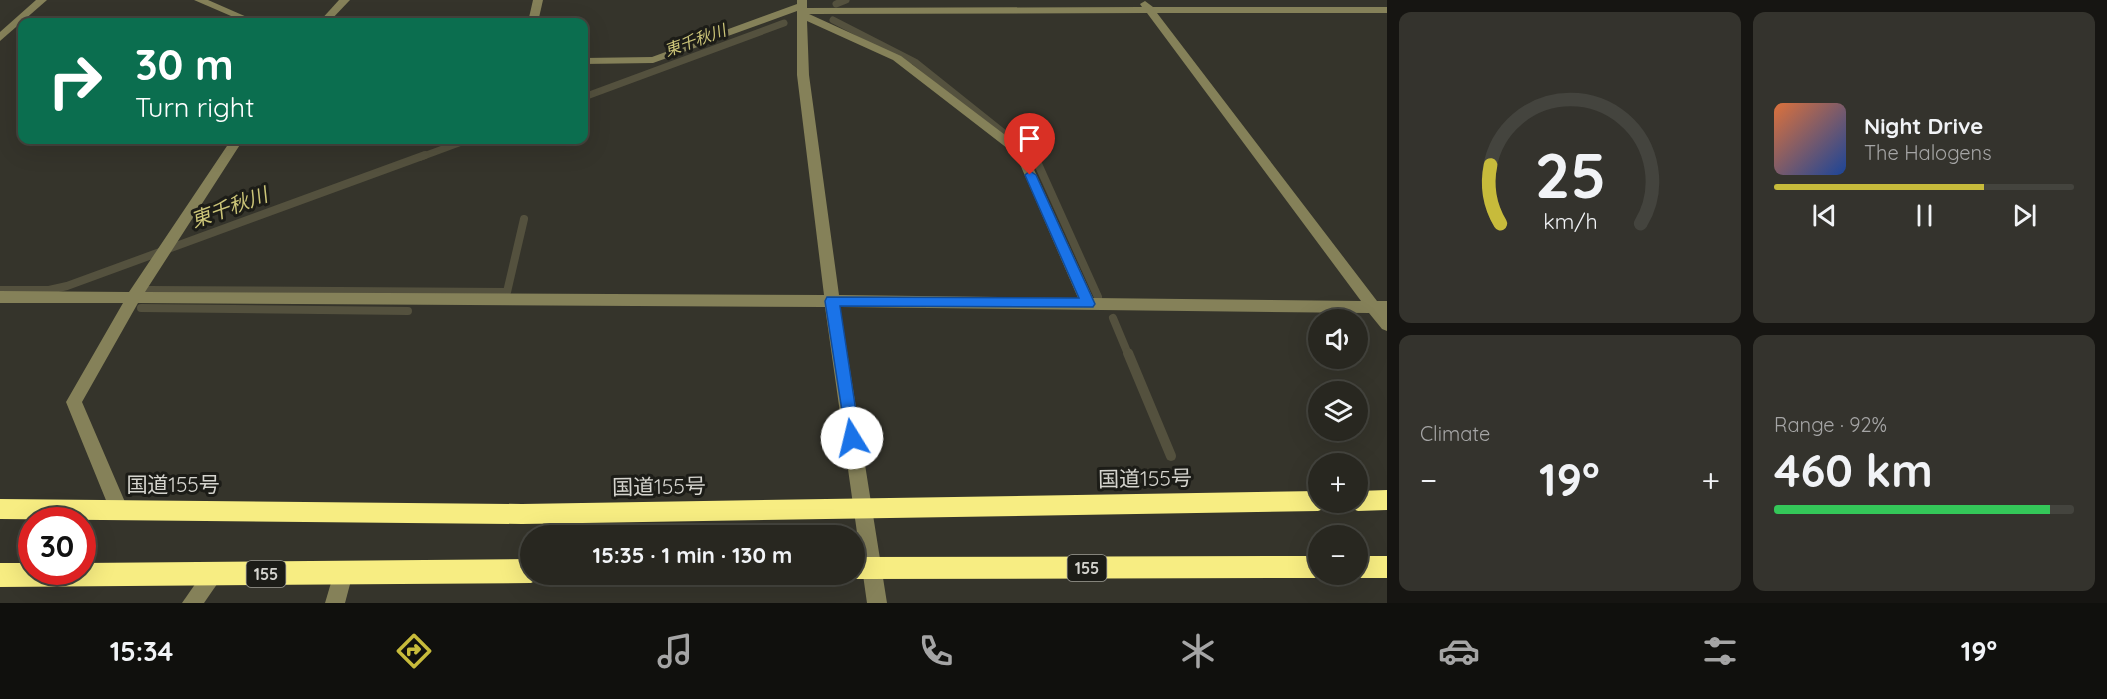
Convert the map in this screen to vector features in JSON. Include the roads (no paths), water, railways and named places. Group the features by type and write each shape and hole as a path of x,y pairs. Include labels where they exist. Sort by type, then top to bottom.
{"highway":[{"name":"国道155号","path":"0,509 522,514 1308,501"},
{"path":"1368,501 1387,501"},
{"name":"155","path":"865,568 1308,567"},
{"path":"1368,567 1387,567"},
{"name":"155","path":"0,575 520,571"}],"street":[{"path":"22,18 42,0"},
{"path":"199,0 243,18"},
{"path":"328,18 345,0"},
{"path":"534,18 538,0"},
{"path":"1145,5 1380,307 1387,325"},
{"path":"588,61 653,60 803,8 1145,5 1387,10"},
{"path":"803,8 803,75 832,301 863,507 863,525"},
{"path":"803,8 897,58 1021,153 1088,304"},
{"path":"0,38 18,22"},
{"path":"119,509 74,402 134,297 234,144"},
{"path":"0,297 832,301 1380,307"},
{"path":"335,603 343,573"},
{"path":"865,573 877,603"},
{"path":"192,603 214,574"}],"waterway":[{"name":"東千秋川","path":"836,4 846,0"},
{"path":"833,20 915,62 1034,157"},
{"name":"東千秋川","path":"588,96 784,23"},
{"name":"東千秋川","path":"421,157 456,144"},
{"name":"東千秋川","path":"0,290 49,290 67,286 425,155"},
{"path":"1034,155 1098,297"},
{"path":"147,290 507,292 524,219"},
{"path":"141,308 408,311"},
{"path":"1113,318 1128,354"},
{"path":"1128,353 1171,456"}]}
